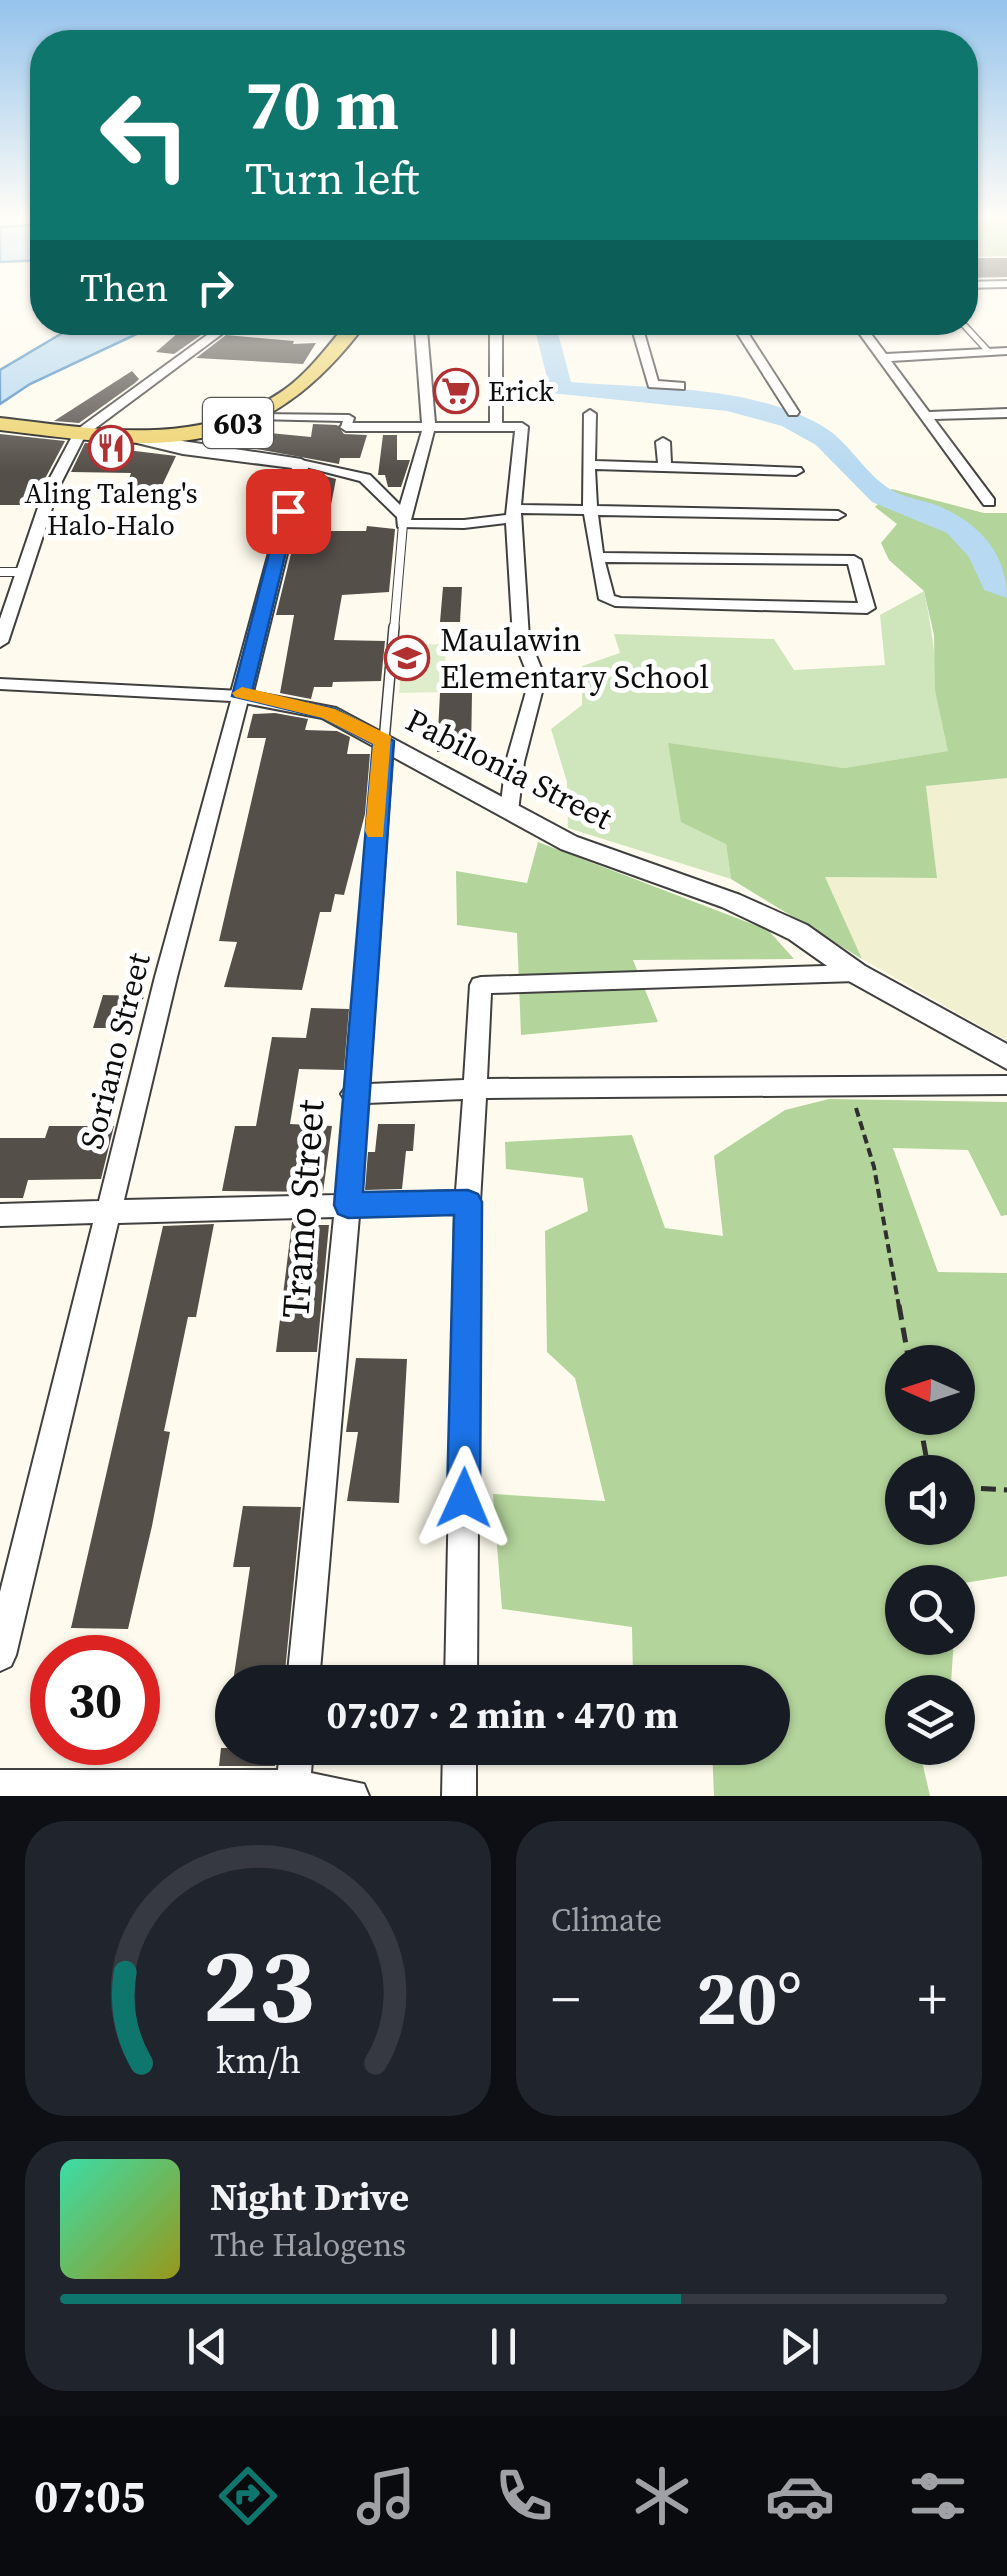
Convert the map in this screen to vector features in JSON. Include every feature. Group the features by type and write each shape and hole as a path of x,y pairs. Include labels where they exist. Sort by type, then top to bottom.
{"main road":[{"name":"603","path":"0,424 143,440 204,432 256,417 292,393 346,335"}],"street":[{"path":"0,642 7,599 22,572 58,472 80,434 215,335"},
{"path":"404,520 430,427 422,335"},
{"path":"496,335 496,426"},
{"path":"639,335 653,384 680,386"},
{"path":"743,335 793,412"},
{"path":"865,335 989,502"},
{"path":"881,358 1007,351"},
{"path":"925,416 1007,413"},
{"path":"590,414 589,508 598,557 607,599 867,608 854,560 598,557"},
{"path":"256,417 348,418 346,427 523,428 514,513 521,638 534,672 534,688 515,762 509,811"},
{"path":"143,440 301,464 365,478 404,520 464,524 514,513 589,508 838,516"},
{"path":"663,442 665,468"},
{"name":"Soriano Street","path":"0,1655 108,1212 301,464"},
{"path":"588,465 796,472"},
{"name":"Pabilonia Street","path":"0,684 241,696 328,714 570,843 732,902 798,932 856,974 1007,1058"},
{"name":"Tramo Street","path":"305,1665 348,1205 353,1094 384,741"},
{"path":"461,1665 468,1202 481,985 856,974"},
{"path":"353,1094 477,1088 1007,1084"},
{"path":"0,1215 468,1202"},
{"path":"293,1791 295,1765"},
{"path":"460,1765 460,1796"},
{"path":"0,1787 293,1791 352,1796"}],"lane":[{"path":"973,335 989,352"},
{"path":"384,741 404,520"},
{"path":"0,572 22,572"}],"path":[{"path":"850,1087 874,1167 906,1345"},
{"path":"975,1488 1007,1490"}],"green space":[{"path":"892,489 984,513 1007,513 1007,778 926,786 937,878 825,877 862,959 731,879 726,844 681,822 668,743 844,768 948,751 935,690 934,635 924,591 889,560 881,543 897,524 875,507"},
{"path":"924,591 949,751 844,768 668,744 726,844 731,879 568,828 567,782 551,729 582,705 582,666 620,653 614,634 774,639 794,670 885,665 880,615"},
{"path":"446,644 444,692 399,693 403,645"},
{"path":"1007,778 1007,1041 862,959 824,877 937,878 926,786"},
{"path":"538,842 768,930 794,959 633,960 658,1022 521,1035 517,933 457,925 456,871 527,883"},
{"path":"829,1099 1007,1102 1007,1215 1001,1216 968,1150 893,1148 938,1272 1007,1273 1007,1576 975,1581 975,1565 885,1565 885,1655 953,1655 952,1675 885,1675 885,1765 923,1765 930,1796 714,1796 713,1765 790,1765 790,1665 633,1665 632,1627 502,1609 493,1494 605,1501 575,1378 547,1352 545,1231 588,1211 583,1178 506,1169 505,1142 632,1135 665,1228 723,1236 714,1156 785,1110"}],"water":[{"path":"59,335 134,335 30,384 0,404 0,370"}],"building":[{"path":"176,335 201,335 174,354 156,352"},
{"path":"226,335 294,341 293,344 316,343 303,364 196,358"},
{"path":"132,371 139,379 135,383 79,423 54,421"},
{"path":"313,424 337,425 344,434 367,435 360,458 340,458 339,464 246,447 259,432 311,437"},
{"path":"0,434 65,441 31,505 0,505"},
{"path":"383,435 397,435 397,460 410,460 401,487 388,487 385,475 378,475"},
{"path":"85,443 131,446 127,450 176,456 160,490 126,489 131,473 71,472"},
{"path":"311,472 336,479 326,531 366,531 367,526 395,529 389,592 342,595 334,640 385,641 381,681 333,682 332,687 314,687 311,699 280,693 294,615 276,615"},
{"path":"443,587 462,587 460,622 440,622"},
{"path":"440,693 472,693 471,752 437,752"},
{"path":"253,714 308,719 305,730 337,731 350,737 347,754 370,754 365,814 344,895 335,894 331,912 320,912 302,990 224,987 237,942 219,941 266,738 247,738"},
{"path":"103,995 144,996 135,1028 93,1028"},
{"path":"311,1008 349,1009 344,1070 299,1069 290,1124 332,1126 323,1192 222,1191 235,1126 256,1126 272,1037 306,1038"},
{"path":"378,1124 415,1124 413,1151 406,1151 402,1189 365,1190 368,1152 375,1152"},
{"path":"49,1126 114,1126 101,1179 28,1180 23,1198 0,1198 0,1138 45,1138"},
{"path":"319,1221 318,1225 329,1225 317,1352 276,1352 292,1222"},
{"path":"214,1224 196,1317 188,1317 164,1431 170,1432 152,1526 128,1629 71,1628 163,1226"},
{"path":"356,1358 407,1359 399,1503 347,1501 358,1432 346,1432"},
{"path":"243,1506 301,1507 286,1665 236,1665 250,1567 233,1567"}],"waterway":[{"path":"547,335 560,388 727,404 791,420 816,433 882,496 957,527 977,546 995,584 1007,589"}],"slow traffic":[{"path":"242,693 241,696 328,714 384,741 376,831"}],"place":[{"name":"Erick","path":"456,391"},
{"name":"Aling Taleng's Halo-Halo","path":"111,448"},
{"name":"Maulawin Elementary School","path":"407,658"}],"route":[{"path":"288,511 241,696 328,714 384,741 353,1094 348,1205 468,1202 464,1498"}]}
